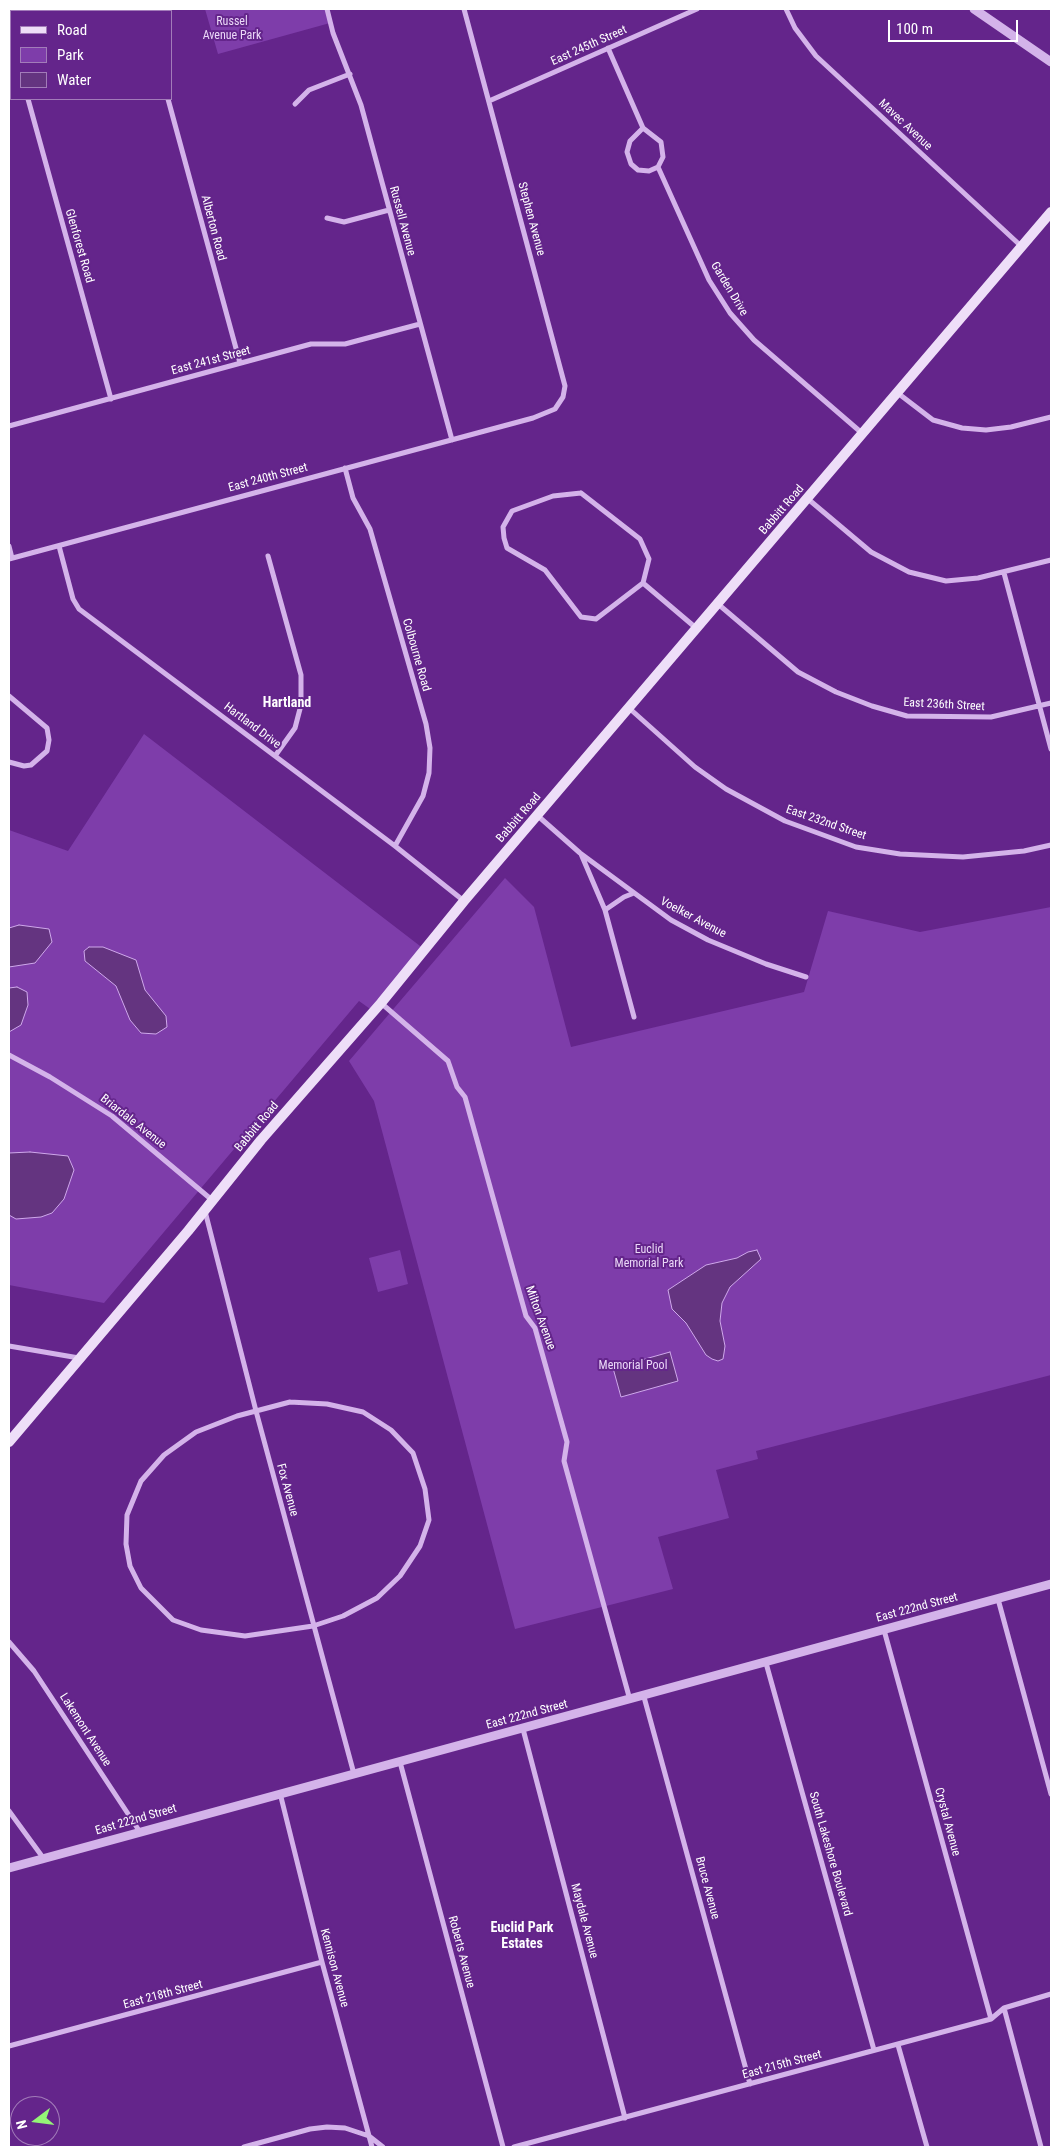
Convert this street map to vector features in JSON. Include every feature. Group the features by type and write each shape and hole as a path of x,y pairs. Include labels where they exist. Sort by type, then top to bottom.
{"main road":[{"name":"Babbitt Road","path":"9,1442 212,1200 381,1003 464,901 899,394 1051,212"}],"street":[{"name":"Russell Avenue","path":"327,9 333,34 361,105 452,440"},
{"name":"Stephen Avenue","path":"464,9 565,386 563,397 555,409 533,418"},
{"name":"East 245th Street","path":"489,101 697,9"},
{"name":"Mavec Avenue","path":"786,9 795,28 816,56 1021,247"},
{"path":"974,9 1051,62"},
{"path":"608,48 643,128 661,142 662,157 658,167 649,171 638,170 632,164 627,152 630,141 643,128"},
{"path":"295,104 309,90 350,74"},
{"name":"Glenforest Road","path":"28,100 111,399"},
{"name":"Alberton Road","path":"168,100 240,363"},
{"name":"Garden Drive","path":"658,167 709,280 730,313 754,340 863,434"},
{"path":"327,218 344,222 389,210"},
{"name":"East 241st Street","path":"9,426 311,344 345,344 420,324"},
{"path":"899,394 933,420 962,428 986,430 1011,427 1051,417"},
{"name":"East 240th Street","path":"10,558 533,418"},
{"name":"Colbourne Road","path":"345,468 353,498 370,529 426,724 430,748 429,773 424,796 395,846"},
{"path":"580,494 640,539 649,560 643,583 596,619 581,617 545,570 507,548 503,527 512,511 554,496 580,494"},
{"path":"808,499 871,552 909,572 946,581 1004,573 1051,560"},
{"path":"9,546 10,558"},
{"name":"Hartland Drive","path":"59,546 73,599 79,609 395,846 464,901"},
{"path":"268,556 301,675 301,705 295,728 275,756"},
{"path":"1004,573 1051,749"},
{"path":"643,583 697,628"},
{"name":"East 236th Street","path":"718,604 798,672 836,692 872,706 907,716 991,718 1051,703"},
{"path":"9,696 47,728 49,740 47,751 31,765 24,766 9,762"},
{"name":"East 232nd Street","path":"629,708 696,768 726,789 785,821 856,847 900,854 963,857 1024,851 1051,846"},
{"name":"Voelker Avenue","path":"538,816 580,853 658,912 708,940 766,964 806,977"},
{"path":"580,853 605,910 634,1017"},
{"path":"605,910 624,896 634,893"},
{"name":"Milton Avenue","path":"381,1003 448,1061 457,1087 465,1097 524,1309 535,1328 567,1442 564,1461 630,1700"},
{"name":"Briardale Avenue","path":"9,1055 50,1077 112,1116 212,1200"},
{"name":"Fox Avenue","path":"204,1210 313,1626 354,1774"},
{"path":"9,1346 79,1358"},
{"path":"290,1402 327,1404 363,1412 391,1430 413,1453 425,1489 429,1520 420,1546 400,1576 377,1598 343,1616 313,1626 245,1636 201,1630 173,1620 141,1588 130,1566 126,1544 127,1515 141,1481 164,1455 196,1432 256,1411 290,1402"},
{"name":"East 222nd Street","path":"9,1868 1051,1584"},
{"path":"998,1598 1051,1794"},
{"name":"Crystal Avenue","path":"884,1630 991,2020"},
{"name":"Lakemont Avenue","path":"9,1642 34,1671 140,1832"},
{"name":"South Lakeshore Boulevard","path":"766,1663 874,2050"},
{"name":"Bruce Avenue","path":"644,1696 750,2084"},
{"name":"Maydale Avenue","path":"523,1729 625,2118"},
{"name":"Roberts Avenue","path":"400,1762 503,2147"},
{"name":"Kennison Avenue","path":"280,1793 322,1962 372,2147"},
{"path":"9,1811 44,1859"},
{"name":"East 218th Street","path":"9,2046 322,1962"},
{"name":"East 215th Street","path":"514,2147 991,2020 1004,2008 1051,1994"},
{"path":"1004,2008 1041,2147"},
{"path":"898,2045 927,2147"},
{"path":"244,2147 327,2127 345,2128 368,2136 383,2147"}],"green space":[{"name":"Russel Avenue Park","path":"205,9 327,9 330,23 218,54"},
{"path":"144,734 424,949 373,1011 359,1001 104,1303 9,1285 9,830 68,851"},
{"name":"Euclid Memorial Park","path":"505,878 534,907 571,1047 804,992 828,911 920,932 1051,907 1051,1375 756,1451 758,1459 716,1470 729,1518 658,1537 673,1589 515,1629 374,1101 349,1061"},
{"path":"400,1250 408,1284 378,1292 369,1258"}],"water":[{"path":"19,925 49,929 52,942 35,963 9,967 9,928"},
{"path":"89,947 103,947 136,960 145,990 166,1016 167,1027 156,1034 141,1033 130,1020 116,986 85,961 84,951"},
{"path":"17,987 27,992 28,1005 21,1025 9,1032 9,988"},
{"path":"30,1152 68,1156 74,1170 64,1199 52,1213 41,1217 16,1219 9,1215 9,1153"},
{"path":"757,1250 761,1259 730,1287 722,1303 720,1321 725,1346 723,1359 718,1361 712,1359 706,1355 686,1323 672,1309 668,1290 706,1265 737,1258"},
{"path":"670,1352 678,1381 621,1397 613,1368"}],"district":[{"name":"Hartland","path":"287,703"},
{"name":"Euclid Park Estates","path":"522,1936"}],"park label":[{"name":"Memorial Pool","path":"633,1366"}]}
